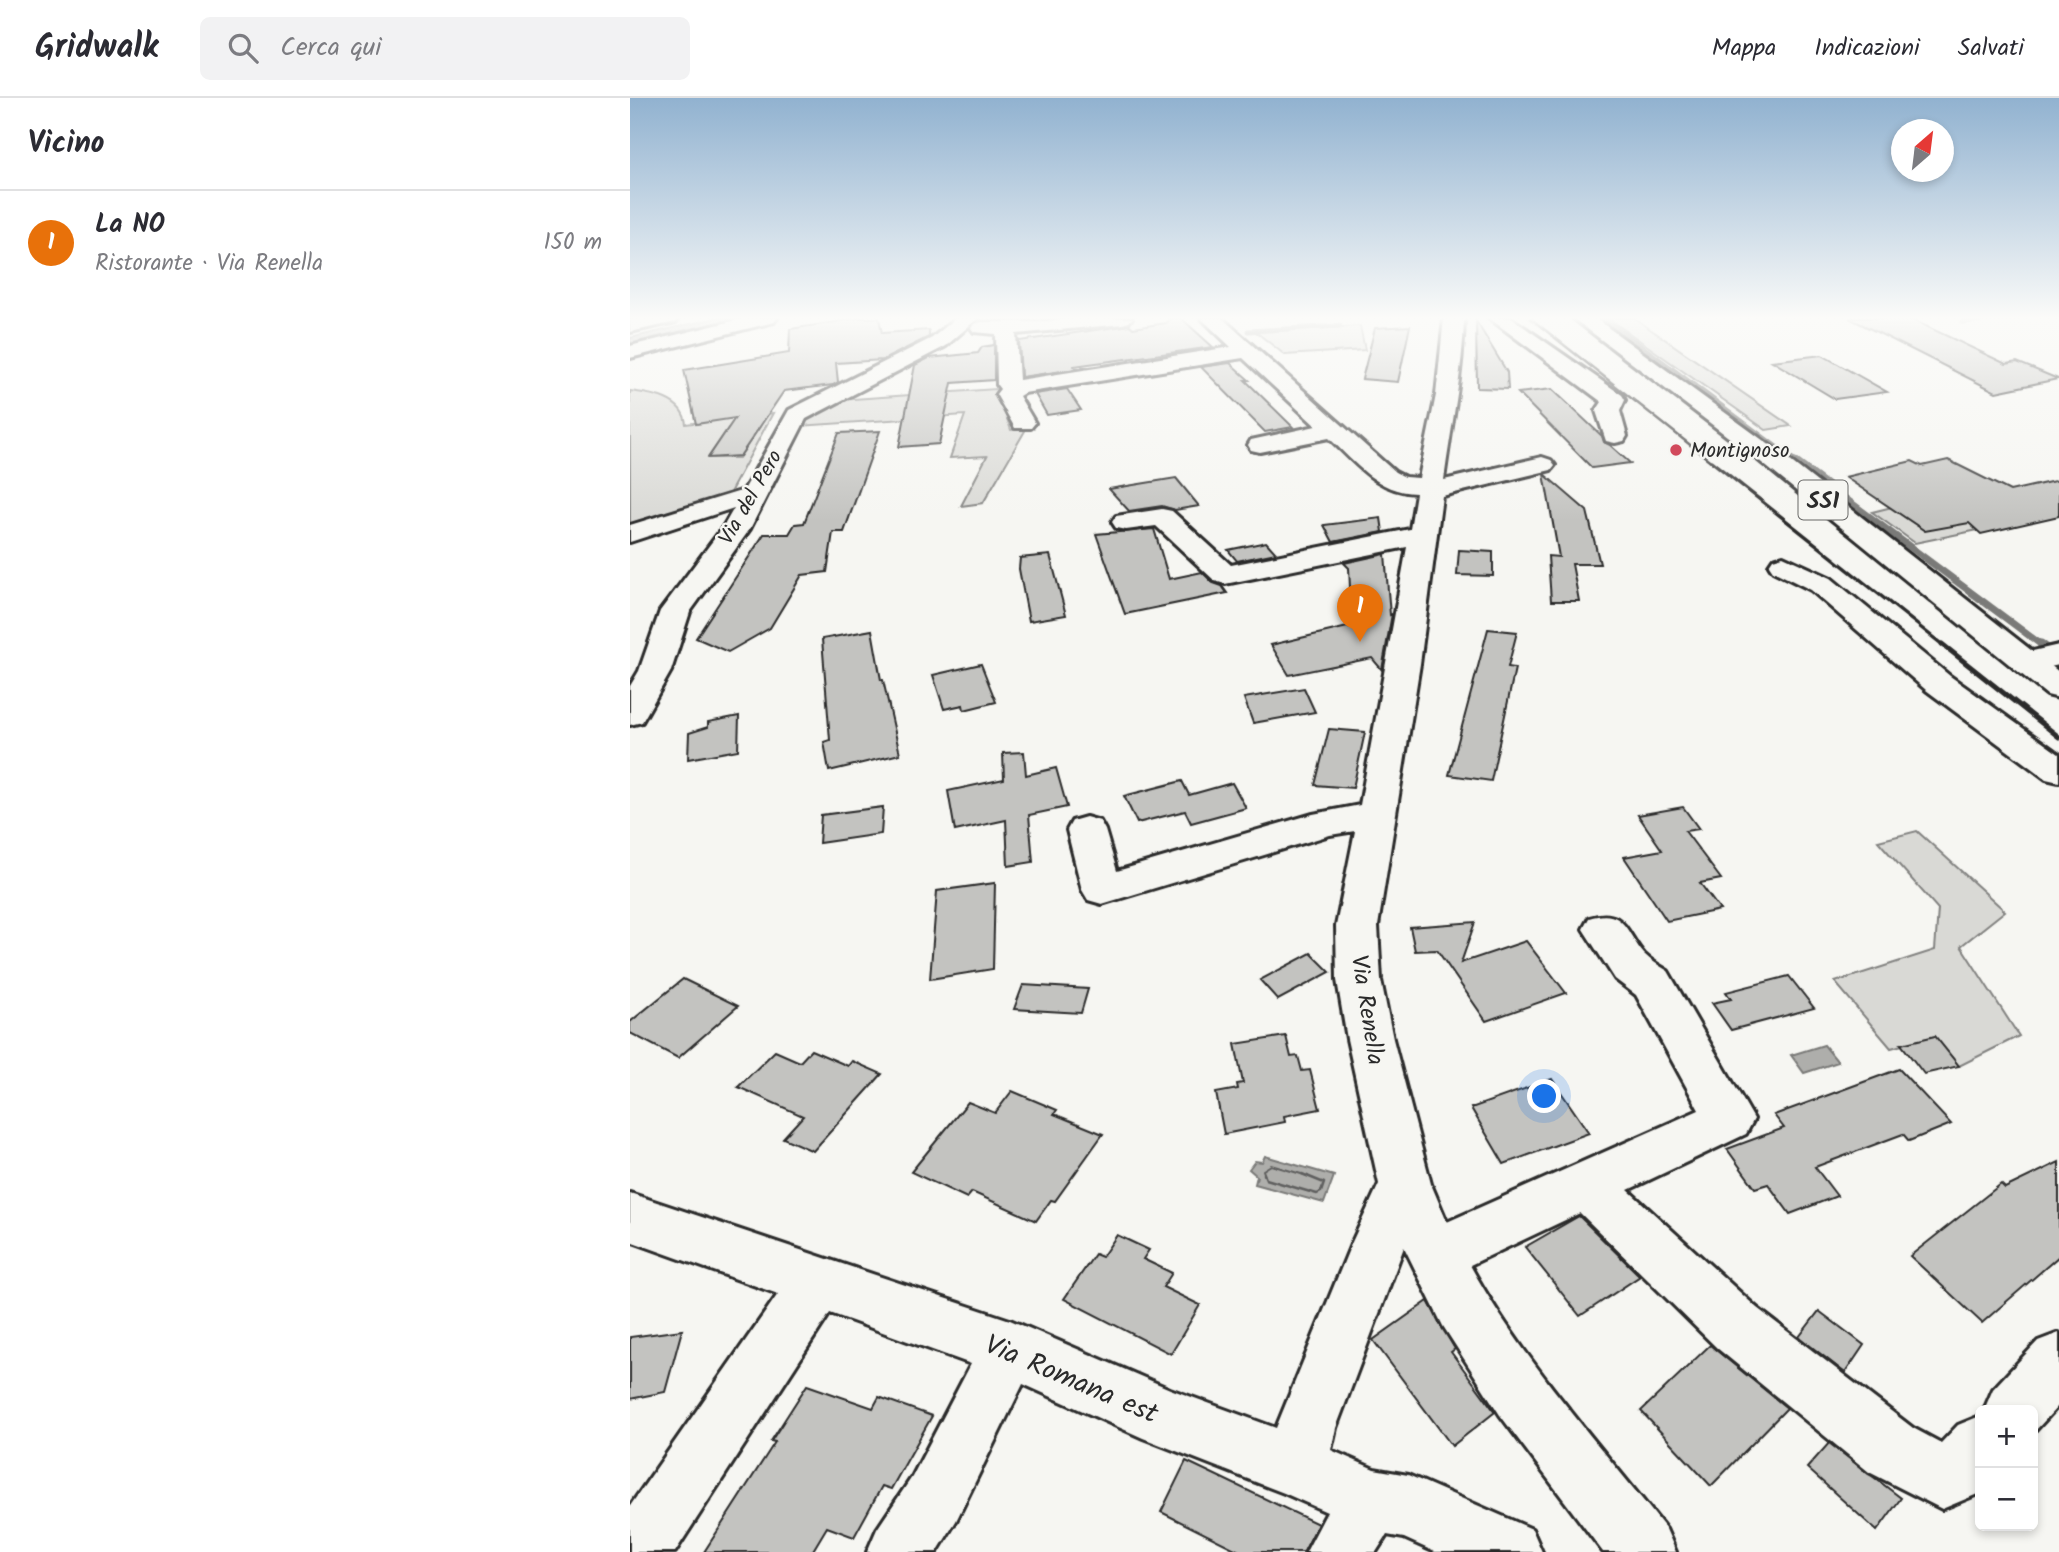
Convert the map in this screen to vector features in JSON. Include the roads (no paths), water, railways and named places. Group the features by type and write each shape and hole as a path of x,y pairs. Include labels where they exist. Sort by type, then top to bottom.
{"street":[{"name":"Via del Pero","path":"630,715 655,671 675,611 736,528 797,415 854,386"},
{"path":"1008,386 1024,386"},
{"path":"1286,386 1391,481 1399,485 1432,489 1542,465"},
{"name":"Via Renella","path":"1448,386 1404,664 1357,926 1359,980 1370,1039 1405,1184 1419,1222 1464,1307 1521,1394 1643,1552"},
{"path":"1597,386 1614,400 1608,411 1615,436"},
{"name":"SS1","path":"1674,386 2042,658 2059,688"},
{"path":"1017,387 1007,394 1023,423"},
{"path":"1259,445 1333,430"},
{"path":"630,534 738,498 752,497"},
{"path":"1126,522 1162,517 1225,575 1424,535"},
{"path":"1783,565 1821,584 1938,683 2059,771"},
{"path":"1086,830 1102,890 1327,823 1376,815"},
{"path":"1436,1254 1729,1119 1652,983 1630,967 1604,929"},
{"path":"1296,1466 1306,1428 1379,1242 1405,1184"},
{"path":"1587,1185 1737,1328 1891,1450 1942,1478 1958,1471 1975,1452"},
{"name":"Via Romana est","path":"630,1217 1010,1349 1164,1417 1296,1466 1372,1500 1408,1507 1509,1552"},
{"path":"637,1552 819,1281"},
{"path":"900,1552 934,1499 1010,1349"},
{"path":"2019,1405 2059,1362"},
{"path":"1339,1552 1372,1500"}],"water":[{"path":"1824,1045 1838,1062 1804,1073 1791,1055"},
{"path":"1265,1156 1334,1176 1324,1203 1255,1184 1257,1176 1249,1169 1255,1161 1262,1162"}],"waterway":[{"path":"1695,386 1798,463"},
{"path":"1795,461 2043,646"},
{"path":"2041,644 2059,658"}],"railway":[{"path":"1616,386 1713,463"},
{"path":"1711,461 1944,646"},
{"path":"1942,644 2059,737"}],"place":[{"name":"Montignoso","path":"1676,450"},
{"name":"La NO","path":"1360,642"}]}
